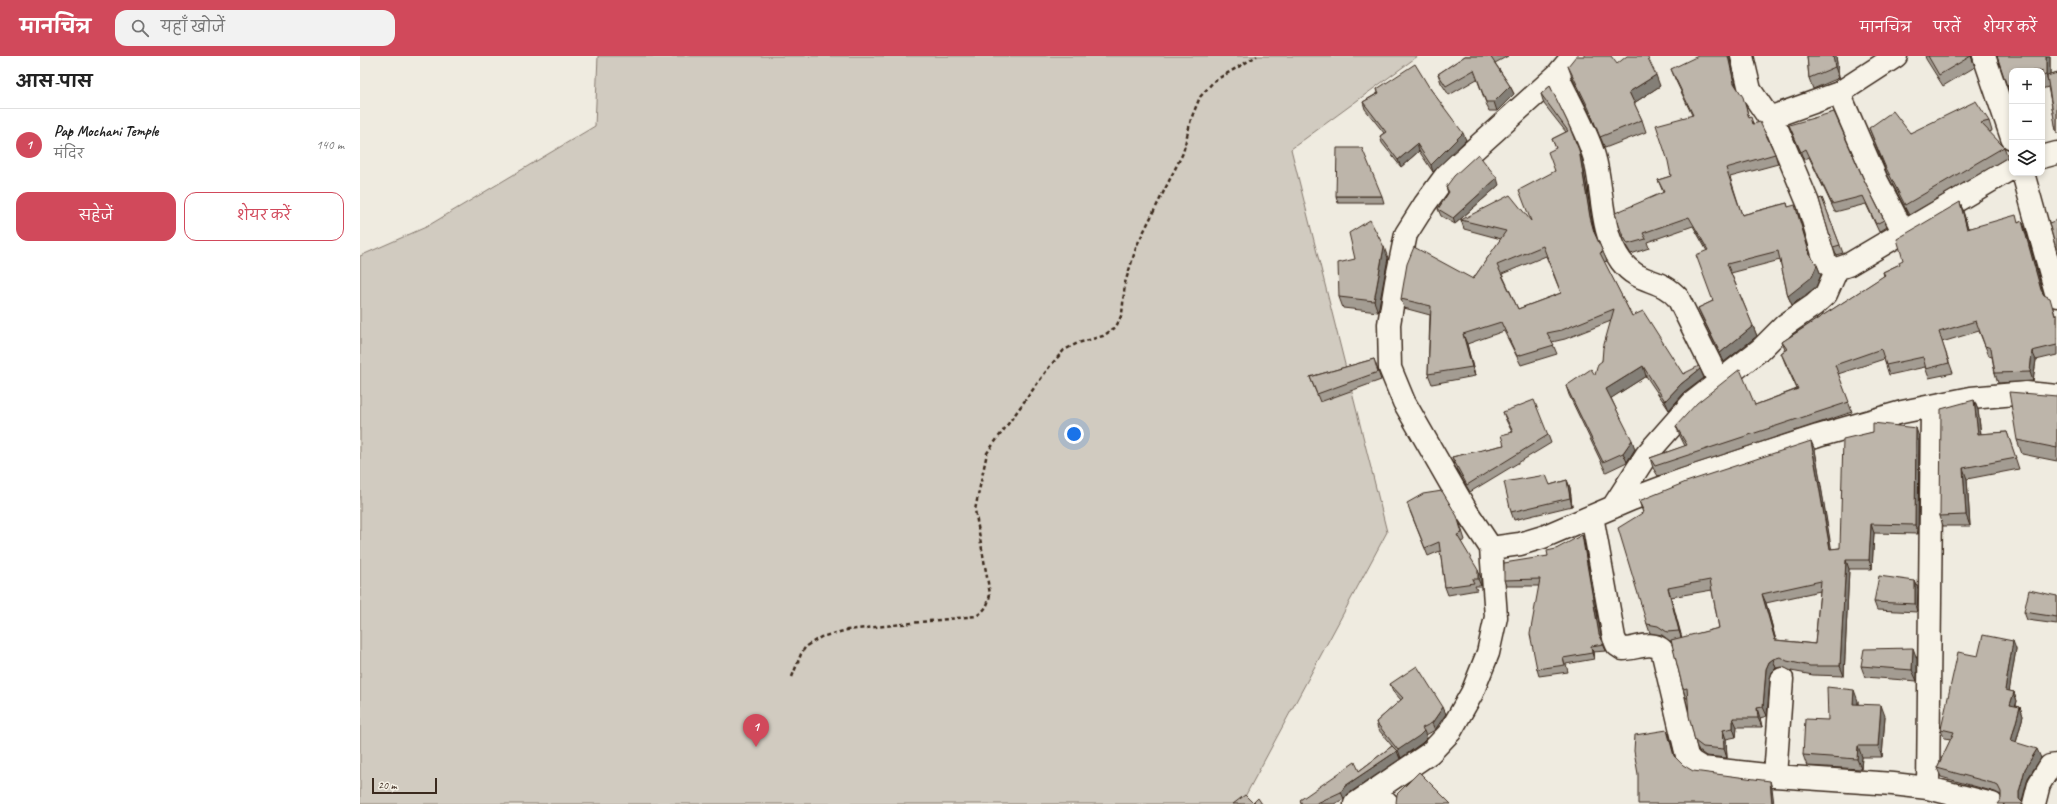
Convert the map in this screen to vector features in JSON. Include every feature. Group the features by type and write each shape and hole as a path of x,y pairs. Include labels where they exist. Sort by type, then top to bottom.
{"street":[{"path":"1355,804 1382,797 1430,753 1450,732 1472,693 1488,653 1496,617 1491,548 1467,512 1404,402 1390,368 1390,324 1396,282 1406,234 1425,204 1447,174 1557,75 1573,56"},
{"path":"1742,56 1750,90 1778,130 1808,203 1825,261 1830,267 1837,269 1848,265 2009,170"},
{"path":"1769,118 1840,93 1896,56"},
{"path":"1984,56 2009,129"},
{"path":"1557,75 1594,155 1609,238 1619,259 1632,273 1644,280 1661,284 1671,289 1678,298 1719,381"},
{"path":"1840,93 1877,181 1904,233"},
{"path":"2045,156 2057,153"},
{"path":"2024,176 2057,296"},
{"path":"1613,507 1656,444 1692,403 1761,349 1785,325 1814,305 1826,294 1837,269"},
{"path":"1491,548 1520,544 1543,537 1613,507 1685,479 1818,436 1902,412 1987,397 2026,393 2057,396"},
{"path":"1928,788 1932,407"},
{"path":"1592,516 1614,638 1617,645 1623,649 1657,645 1662,650 1687,756 1692,762 1702,768 1775,776 1893,784 1928,788 1992,804"},
{"path":"1775,776 1782,679"},
{"path":"2034,804 2039,784 2050,766 2057,765"}],"path":[{"path":"792,677 796,665 806,646 821,637 847,630 976,616 984,612 988,604 990,594 975,510 986,453 1050,366 1064,350 1078,343 1103,336 1116,327 1122,314 1125,283 1133,257 1151,216 1163,196 1183,153 1191,119 1200,97 1214,81 1256,56"}],"shaded area":[{"path":"598,56 1418,56 1291,149 1387,532 1241,804 360,804 360,256 426,227 595,126"}],"building":[{"path":"1465,56 1490,56 1510,86 1494,102 1486,102 1474,70 1446,86 1438,74"},
{"path":"1576,56 1611,56 1617,64 1627,56 1647,56 1656,75 1629,92 1642,120 1600,137 1589,109 1568,66"},
{"path":"1698,56 1728,56 1734,83 1743,97 1749,118 1751,117 1753,124 1760,122 1775,154 1726,168 1742,215 1787,203 1788,207 1795,205 1810,255 1817,265 1812,277 1788,296 1778,251 1727,264 1753,326 1720,353 1698,308 1713,301 1696,255 1708,250 1689,217 1643,233 1646,239 1628,244 1622,234 1615,213 1664,192 1658,180 1671,176 1668,161 1656,125 1693,115 1671,69"},
{"path":"1807,56 1833,56 1835,67 1809,78"},
{"path":"1928,56 1971,56 1939,75"},
{"path":"1997,56 2046,56 2046,75 2045,68 2009,68 2009,86 2007,86"},
{"path":"1415,64 1429,87 1463,133 1431,165 1417,144 1398,160 1380,136 1386,132 1363,102 1379,93 1377,89"},
{"path":"2057,73 2057,131 2056,131 2047,76"},
{"path":"1550,86 1579,150 1590,217 1594,232 1603,252 1600,253 1632,316 1643,311 1683,374 1699,366 1700,369 1681,384 1665,401 1643,366 1606,389 1632,440 1623,453 1603,462 1566,386 1591,369 1595,375 1598,364 1602,361 1603,348 1614,309 1562,330 1547,333 1554,345 1517,356 1501,322 1463,334 1472,367 1428,374 1431,306 1401,299 1407,264 1414,247 1473,279 1506,231 1461,220 1510,195 1531,221 1519,190 1555,171 1548,152 1556,148 1552,139 1568,131 1541,94","holes":["1543,246 1561,293 1518,309 1497,265"]},
{"path":"1976,101 1989,121 1981,123 2004,147 1905,205 1885,166 1869,128 1893,111 1910,133"},
{"path":"1834,112 1863,178 1884,220 1876,224 1863,196 1832,204 1806,149 1801,152 1789,125"},
{"path":"1337,148 1362,148 1382,196 1336,196"},
{"path":"1478,154 1497,178 1453,218 1438,209 1449,192 1446,187 1454,176"},
{"path":"1822,198 1840,245 1833,247 1819,199"},
{"path":"1960,202 1967,229 2016,215 2018,223 2022,221 2041,290 2044,295 2050,298 2055,316 2057,315 2057,345 2032,351 2030,372 1995,373 1991,348 1985,346 1976,321 1939,332 1949,363 1926,369 1923,357 1886,365 1881,349 1835,365 1849,402 1655,466 1650,458 1687,445 1676,426 1697,403 1740,369 1755,405 1798,389 1781,353 1787,349 1782,342 1885,275 1883,272 1900,264 1899,262 1903,260 1897,239"},
{"path":"1370,220 1384,247 1374,301 1339,297 1338,263 1355,259 1349,233"},
{"path":"2057,220 2057,252 2049,223"},
{"path":"1374,359 1378,372 1317,394 1310,377"},
{"path":"2009,392 2057,396 2057,448 2017,440"},
{"path":"1534,400 1548,435 1467,485 1452,457 1504,445 1501,435 1513,432 1503,412"},
{"path":"1974,400 1978,434 2007,432 2016,458 1963,468 1966,515 1940,516 1941,409"},
{"path":"1873,423 1916,428 1915,525 1871,524 1869,560 1846,560 1840,666 1810,666 1787,661 1780,657 1773,659 1769,662 1766,669 1763,707 1757,708 1758,718 1733,718 1733,728 1723,730 1724,749 1703,747 1695,741 1689,716 1687,688 1683,689 1671,640 1719,628 1710,580 1668,588 1679,631 1667,632 1658,626 1647,624 1618,528 1644,512 1639,501 1686,482 1811,441 1830,549 1840,548 1843,439 1873,432","holes":["1821,581 1815,644 1775,640 1762,594"]},
{"path":"1546,475 1550,485 1567,480 1570,498 1511,512 1504,482"},
{"path":"1442,491 1457,516 1462,533 1457,535 1478,570 1478,579 1472,579 1474,583 1445,587 1439,542 1425,548 1407,503 1423,494"},
{"path":"1582,535 1599,634 1604,644 1591,646 1592,653 1563,658 1565,665 1537,669 1530,634 1540,579 1504,580 1504,563 1548,556 1547,551 1556,549"},
{"path":"1879,576 1915,581 1915,604 1874,602"},
{"path":"2029,590 2057,596 2057,617 2024,612"},
{"path":"1983,635 2013,641 2005,690 2014,692 2010,705 2020,707 2011,741 2037,749 2025,769 2019,792 2019,799 2024,804 1997,804 2001,799 2001,792 1998,786 1937,768 1954,732 1941,729 1958,652 1978,656"},
{"path":"1913,648 1912,670 1861,666 1864,649"},
{"path":"1417,666 1443,707 1432,723 1422,728 1424,731 1419,736 1398,750 1376,722 1403,698 1390,684"},
{"path":"1827,687 1854,690 1853,704 1881,705 1878,746 1858,746 1857,759 1803,755 1805,719 1828,720"},
{"path":"1667,730 1674,756 1683,765 1693,771 1770,781 1772,804 1638,804 1638,774 1634,751 1635,735"},
{"path":"1392,746 1397,751 1345,786 1341,792 1315,804 1302,804 1300,800 1355,762 1359,771"},
{"path":"1419,772 1451,804 1396,803 1397,794"},
{"path":"1245,795 1253,803 1258,798 1262,804 1233,804"}],"place":[{"name":"Pap Mochani Temple","path":"756,747"}]}
